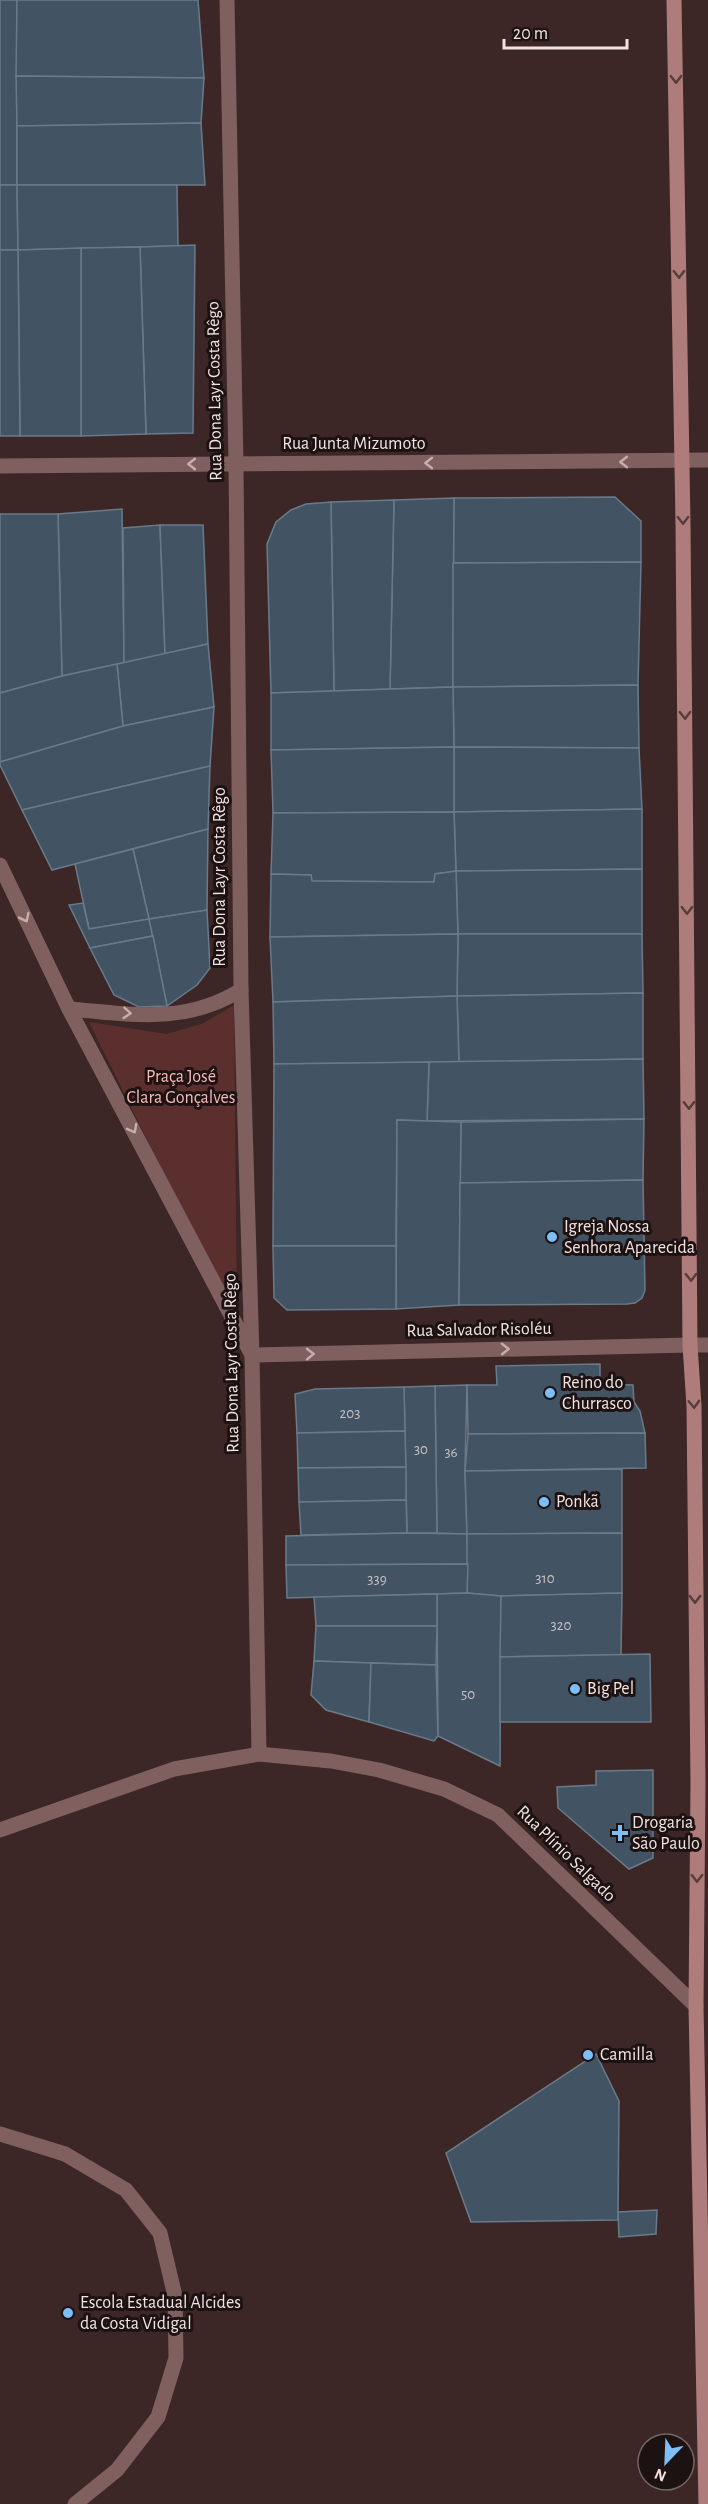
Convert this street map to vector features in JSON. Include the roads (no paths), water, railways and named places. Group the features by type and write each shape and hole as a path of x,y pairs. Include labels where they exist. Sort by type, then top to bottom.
{"main road":[{"path":"674,0 683,461 690,1345 694,1406 698,1783 696,2006 706,2504"}],"street":[{"name":"Rua Dona Layr Costa Rêgo","path":"227,0 236,464 241,990 252,1355 259,1754"},
{"name":"Rua Junta Mizumoto","path":"0,466 708,460"},
{"path":"0,865 69,1009 252,1355"},
{"path":"69,1009 160,1016 221,1002 241,990"},
{"name":"Rua Salvador Risoléu","path":"252,1355 708,1345"},
{"name":"Rua Plínio Salgado","path":"0,1830 174,1769 259,1754 331,1761 379,1770 444,1789 498,1815 696,2006"},
{"path":"0,2134 65,2154 126,2190 160,2233 175,2296 176,2358 158,2417 117,2470 75,2504"}],"place":[{"name":"Igreja Nossa Senhora Aparecida","path":"552,1237"},
{"name":"Reino do Churrasco","path":"550,1393"},
{"name":"Ponkã","path":"544,1502"},
{"name":"Big Pel","path":"575,1689"},
{"name":"Drogaria São Paulo","path":"620,1833"},
{"name":"Camilla","path":"588,2055"},
{"name":"Escola Estadual Alcides da Costa Vidigal","path":"68,2313"}],"park label":[{"name":"Praça José Clara Gonçalves","path":"181,1087"}]}
